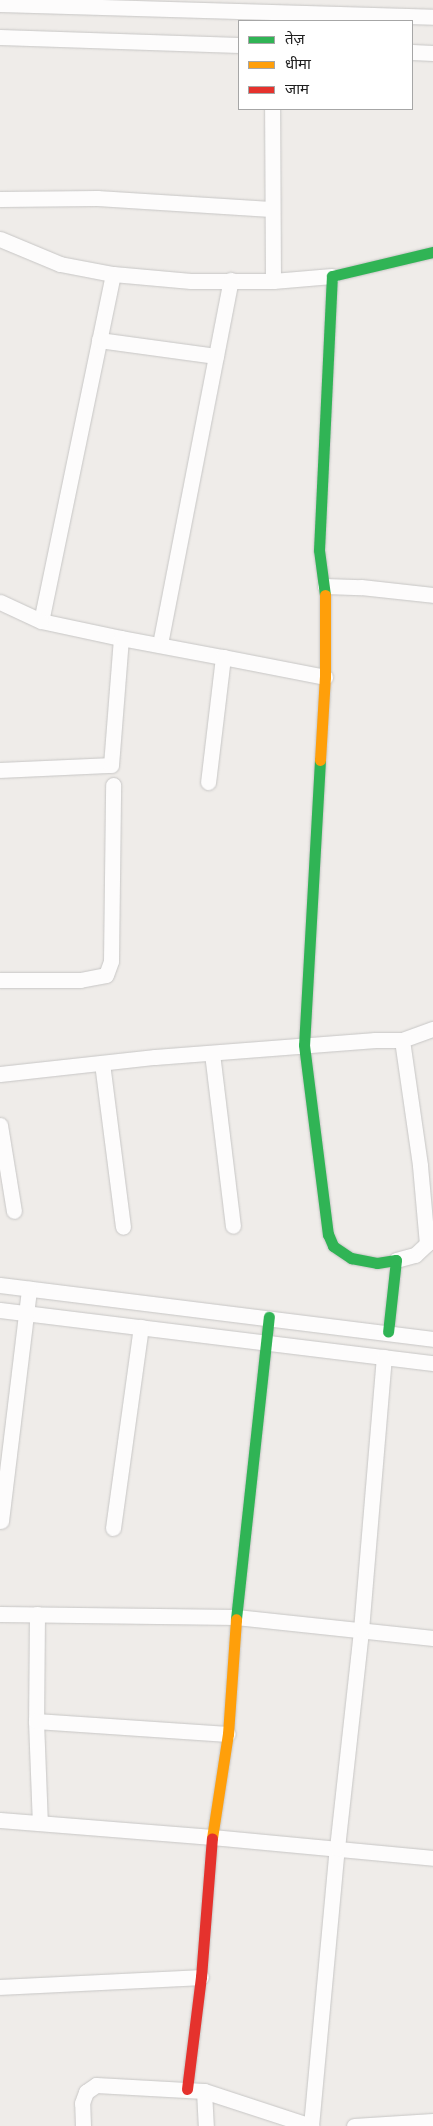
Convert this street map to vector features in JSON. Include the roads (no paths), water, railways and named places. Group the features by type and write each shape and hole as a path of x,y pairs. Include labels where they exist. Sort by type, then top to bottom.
{"street":[{"path":"0,4 64,3 433,17"},
{"path":"0,37 238,45"},
{"path":"413,52 433,53"},
{"path":"272,110 271,209 273,281"},
{"path":"0,199 97,198 271,209"},
{"path":"0,239 60,264 113,274 191,281 273,281 332,276 433,252"},
{"path":"41,621 113,274"},
{"path":"332,276 319,550 324,586 325,677 304,1045 328,1234 333,1246 351,1258 377,1263 416,1255 430,1248 402,1040"},
{"path":"160,644 231,280"},
{"path":"99,340 216,356"},
{"path":"324,586 361,587 433,595"},
{"path":"0,602 41,621 325,677"},
{"path":"0,770 111,765 121,638"},
{"path":"208,782 223,657"},
{"path":"0,980 80,980 106,975 111,961 113,785"},
{"path":"0,1074 304,1045 402,1040 433,1029"},
{"path":"212,1053 233,1226"},
{"path":"102,1063 123,1227"},
{"path":"0,1124 14,1211"},
{"path":"388,1332 396,1260"},
{"path":"0,1285 269,1317 433,1339"},
{"path":"1,1521 29,1289"},
{"path":"0,1310 266,1345 433,1363"},
{"path":"187,2089 201,1977 212,1837 228,1734 236,1617 269,1317"},
{"path":"113,1528 140,1328"},
{"path":"83,2126 82,2103 86,2092 96,2085 204,2091 311,2126 337,1848 361,1630 384,1357"},
{"path":"0,1614 236,1617 433,1638"},
{"path":"37,1614 36,1721 40,1823"},
{"path":"36,1721 228,1734"},
{"path":"0,1820 212,1837 433,1858"},
{"path":"0,1987 201,1977"},
{"path":"204,2091 206,2126"},
{"path":"354,2126 433,2121"}]}
